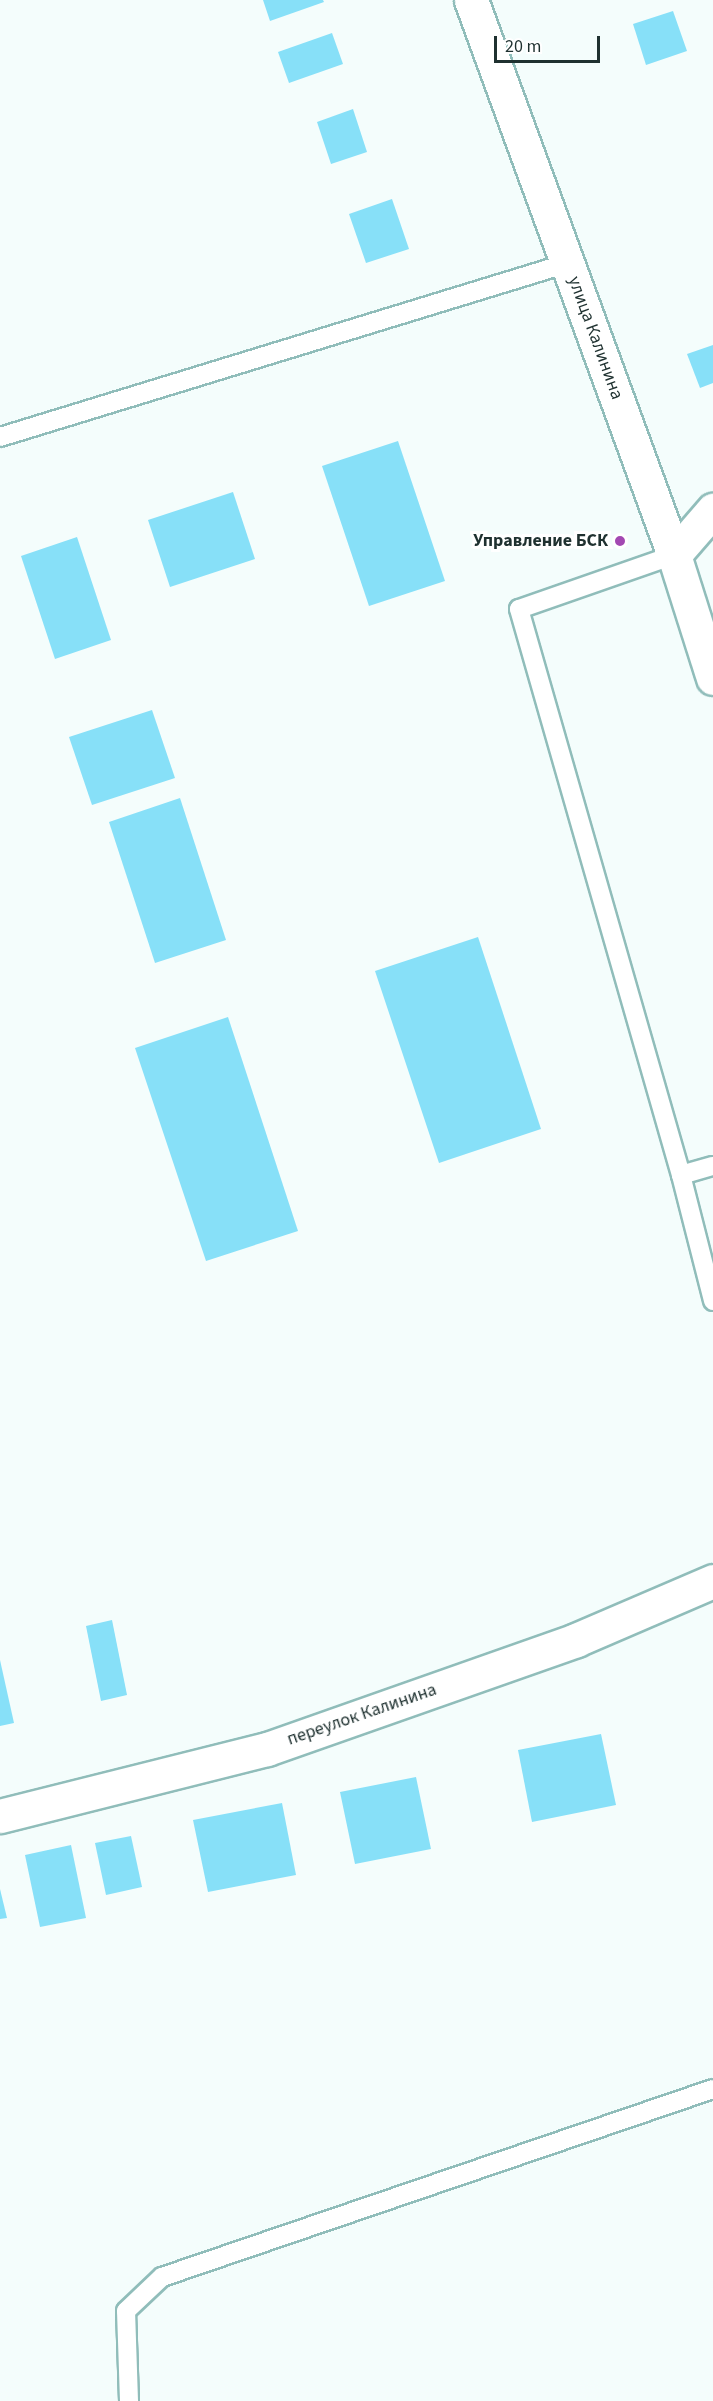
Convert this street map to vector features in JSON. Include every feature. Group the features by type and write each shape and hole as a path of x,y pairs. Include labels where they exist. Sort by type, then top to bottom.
{"street":[{"name":"улица Калинина","path":"471,0 674,555 713,678"},
{"path":"674,555 713,510"},
{"name":"переулок Калинина","path":"0,1816 267,1749 576,1640 713,1581"}],"lane":[{"path":"0,437 567,263"},
{"path":"674,555 519,609 681,1175 713,1301"},
{"path":"681,1175 713,1166"},
{"path":"129,2401 126,2311 162,2277 713,2089"}],"building":[{"path":"263,0 323,0 324,2 270,21"},
{"path":"673,11 687,51 646,65 633,24"},
{"path":"332,33 343,64 289,83 278,52"},
{"path":"353,109 367,152 331,164 317,122"},
{"path":"392,199 409,249 366,263 349,214"},
{"path":"713,345 713,383 700,388 687,354"},
{"path":"398,441 445,581 369,606 322,466"},
{"path":"233,492 255,559 170,587 148,520"},
{"path":"77,537 111,640 55,659 21,556"},
{"path":"152,710 175,778 92,805 69,737"},
{"path":"180,798 226,940 155,963 109,822"},
{"path":"478,937 541,1129 439,1163 375,971"},
{"path":"228,1017 298,1231 206,1261 135,1048"},
{"path":"112,1620 127,1695 101,1701 86,1626"},
{"path":"0,1660 14,1723 0,1726"},
{"path":"601,1734 616,1805 532,1822 518,1750"},
{"path":"416,1777 431,1849 355,1864 340,1792"},
{"path":"282,1803 296,1875 208,1892 193,1820"},
{"path":"131,1836 142,1887 106,1895 95,1843"},
{"path":"71,1845 86,1918 40,1927 25,1855"},
{"path":"0,1889 7,1918 0,1919"}],"place":[{"name":"Управление БСК","path":"620,541"}]}
